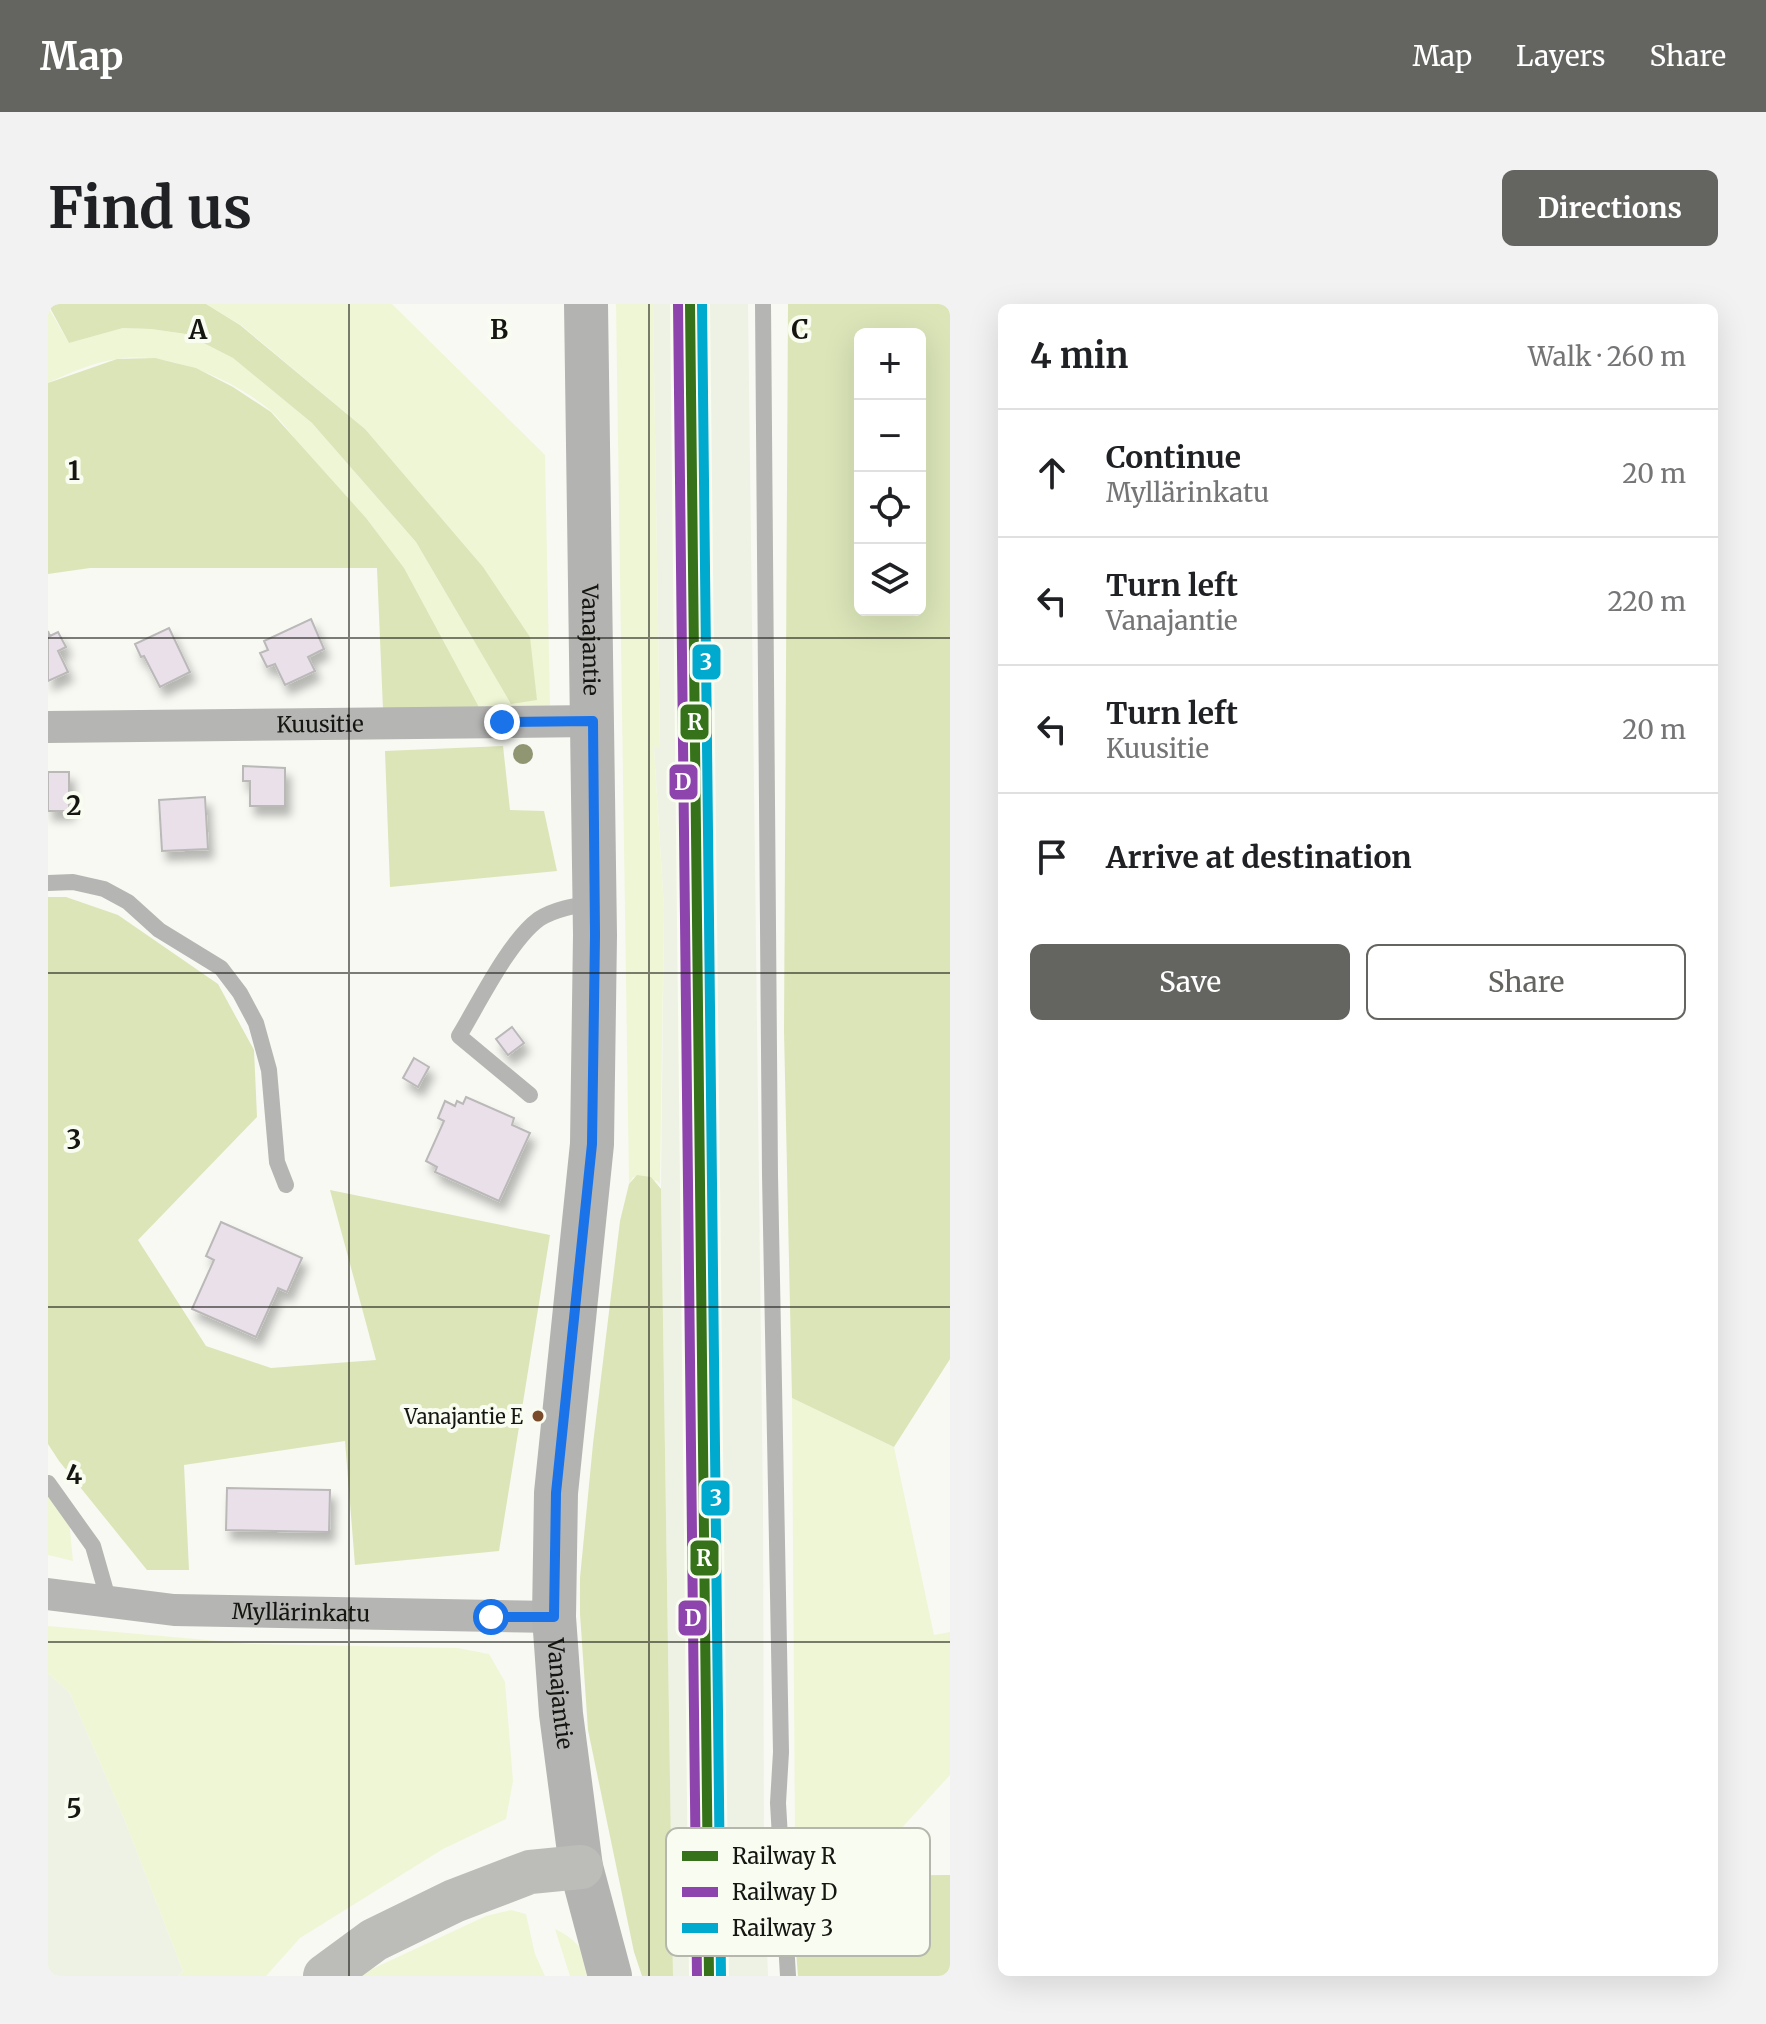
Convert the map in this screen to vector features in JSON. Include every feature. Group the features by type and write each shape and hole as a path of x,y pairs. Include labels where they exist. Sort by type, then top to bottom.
{"highway":[{"path":"325,1976 374,1940 454,1901 530,1872 581,1867"}],"street":[{"name":"Vanajantie","path":"586,304 595,902 592,1144 557,1478 554,1617 561,1714 581,1867 610,1976"},
{"name":"Kuusitie","path":"48,727 593,721"},
{"name":"Myllärinkatu","path":"48,1594 174,1610 554,1617"}],"lane":[{"path":"763,304 779,1828"},
{"path":"48,883 73,882 104,889 128,902 159,930 221,968 240,993 256,1023 269,1070 277,1162 286,1185"},
{"path":"530,1095 459,1036 530,927 551,913 595,902"},
{"path":"48,1483 93,1546 109,1602"},
{"path":"787,1956 788,1976"}],"shaded area":[{"path":"653,304 748,304 763,1505 764,1828 671,1828 661,1189 664,909 654,748 660,746"},
{"path":"48,1673 70,1693 123,1816 183,1971 178,1976 48,1976"},
{"path":"673,1956 767,1956 768,1976 673,1976"}],"green space":[{"path":"48,304 206,304 240,325 365,429 483,567 530,637 537,700 511,704 416,542 312,423 233,358 186,334 151,329 123,328 69,343"},
{"path":"206,304 392,304 545,455 550,705 540,711 481,711 303,449 275,415 256,399 219,378 158,359 118,359 48,383 48,307 69,343 123,328 151,329 186,334 233,358 312,423 416,542 511,704 365,429 241,325"},
{"path":"616,304 653,304 660,747 654,748 664,909 660,1184 633,1177 629,1184"},
{"path":"788,304 950,304 950,1359 894,1447 792,1398 784,1031"},
{"path":"155,358 196,368 271,412 366,518 404,568 481,711 383,709 377,568 90,568 48,574 48,383 117,359"},
{"path":"503,746 510,810 544,811 557,871 390,887 385,751"},
{"path":"48,897 66,897 118,915 218,984 254,1050 257,1117 138,1240 206,1346 271,1368 376,1360 330,1190 550,1235 499,1551 355,1565 345,1441 184,1465 189,1570 147,1570 59,1461 48,1444"},
{"path":"637,1175 651,1177 661,1189 671,1828 666,1828 666,1956 673,1956 673,1976 642,1976 634,1952 588,1730 580,1614 580,1578 593,1444 620,1221 629,1184"},
{"path":"792,1398 894,1447 934,1635 950,1632 950,1775 902,1828 795,1828"},
{"path":"48,1497 69,1520 73,1561 48,1555"},
{"path":"48,1626 252,1644 458,1648 489,1654 505,1682 513,1781 506,1819 443,1849 300,1938 266,1976 178,1976 183,1971 123,1816 70,1693 48,1673"},
{"path":"930,1875 950,1875 950,1976 798,1976 796,1956 930,1956"},
{"path":"511,1910 526,1914 535,1954 545,1976 357,1976 486,1916"},
{"path":"555,1929 581,1948 598,1976 570,1976"}],"building":[{"path":"311,619 324,649 308,657 315,671 285,685 275,664 267,667 260,653 268,650 264,641"},
{"path":"169,628 190,672 160,687 135,644"},
{"path":"48,631 50,636 58,632 66,647 58,651 68,672 48,681"},
{"path":"243,766 285,768 285,806 250,806 250,781 243,781"},
{"path":"48,772 69,772 69,811 48,811"},
{"path":"205,797 208,849 162,851 159,800"},
{"path":"512,1027 524,1043 508,1055 496,1039"},
{"path":"414,1058 429,1067 418,1087 403,1078"},
{"path":"466,1097 514,1118 512,1125 530,1133 499,1201 435,1172 437,1167 426,1161 444,1121 438,1118 445,1101 455,1106 457,1101 463,1104"},
{"path":"221,1222 302,1258 287,1292 278,1288 256,1337 192,1309 214,1260 206,1256"},
{"path":"227,1488 330,1490 329,1532 226,1530"}],"rail line":[{"name":"D","path":"678,304 695,1828"},
{"name":"R","path":"690,304 707,1828"},
{"name":"3","path":"702,304 719,1828"},
{"name":"D","path":"697,1956 697,1976"},
{"name":"R","path":"709,1956 709,1976"},
{"name":"3","path":"721,1956 721,1976"}],"place":[{"name":"Vanajantie E","path":"538,1416"}],"route":[{"path":"491,1617 554,1617 556,1493 592,1144 595,935 593,721 502,722"}]}
